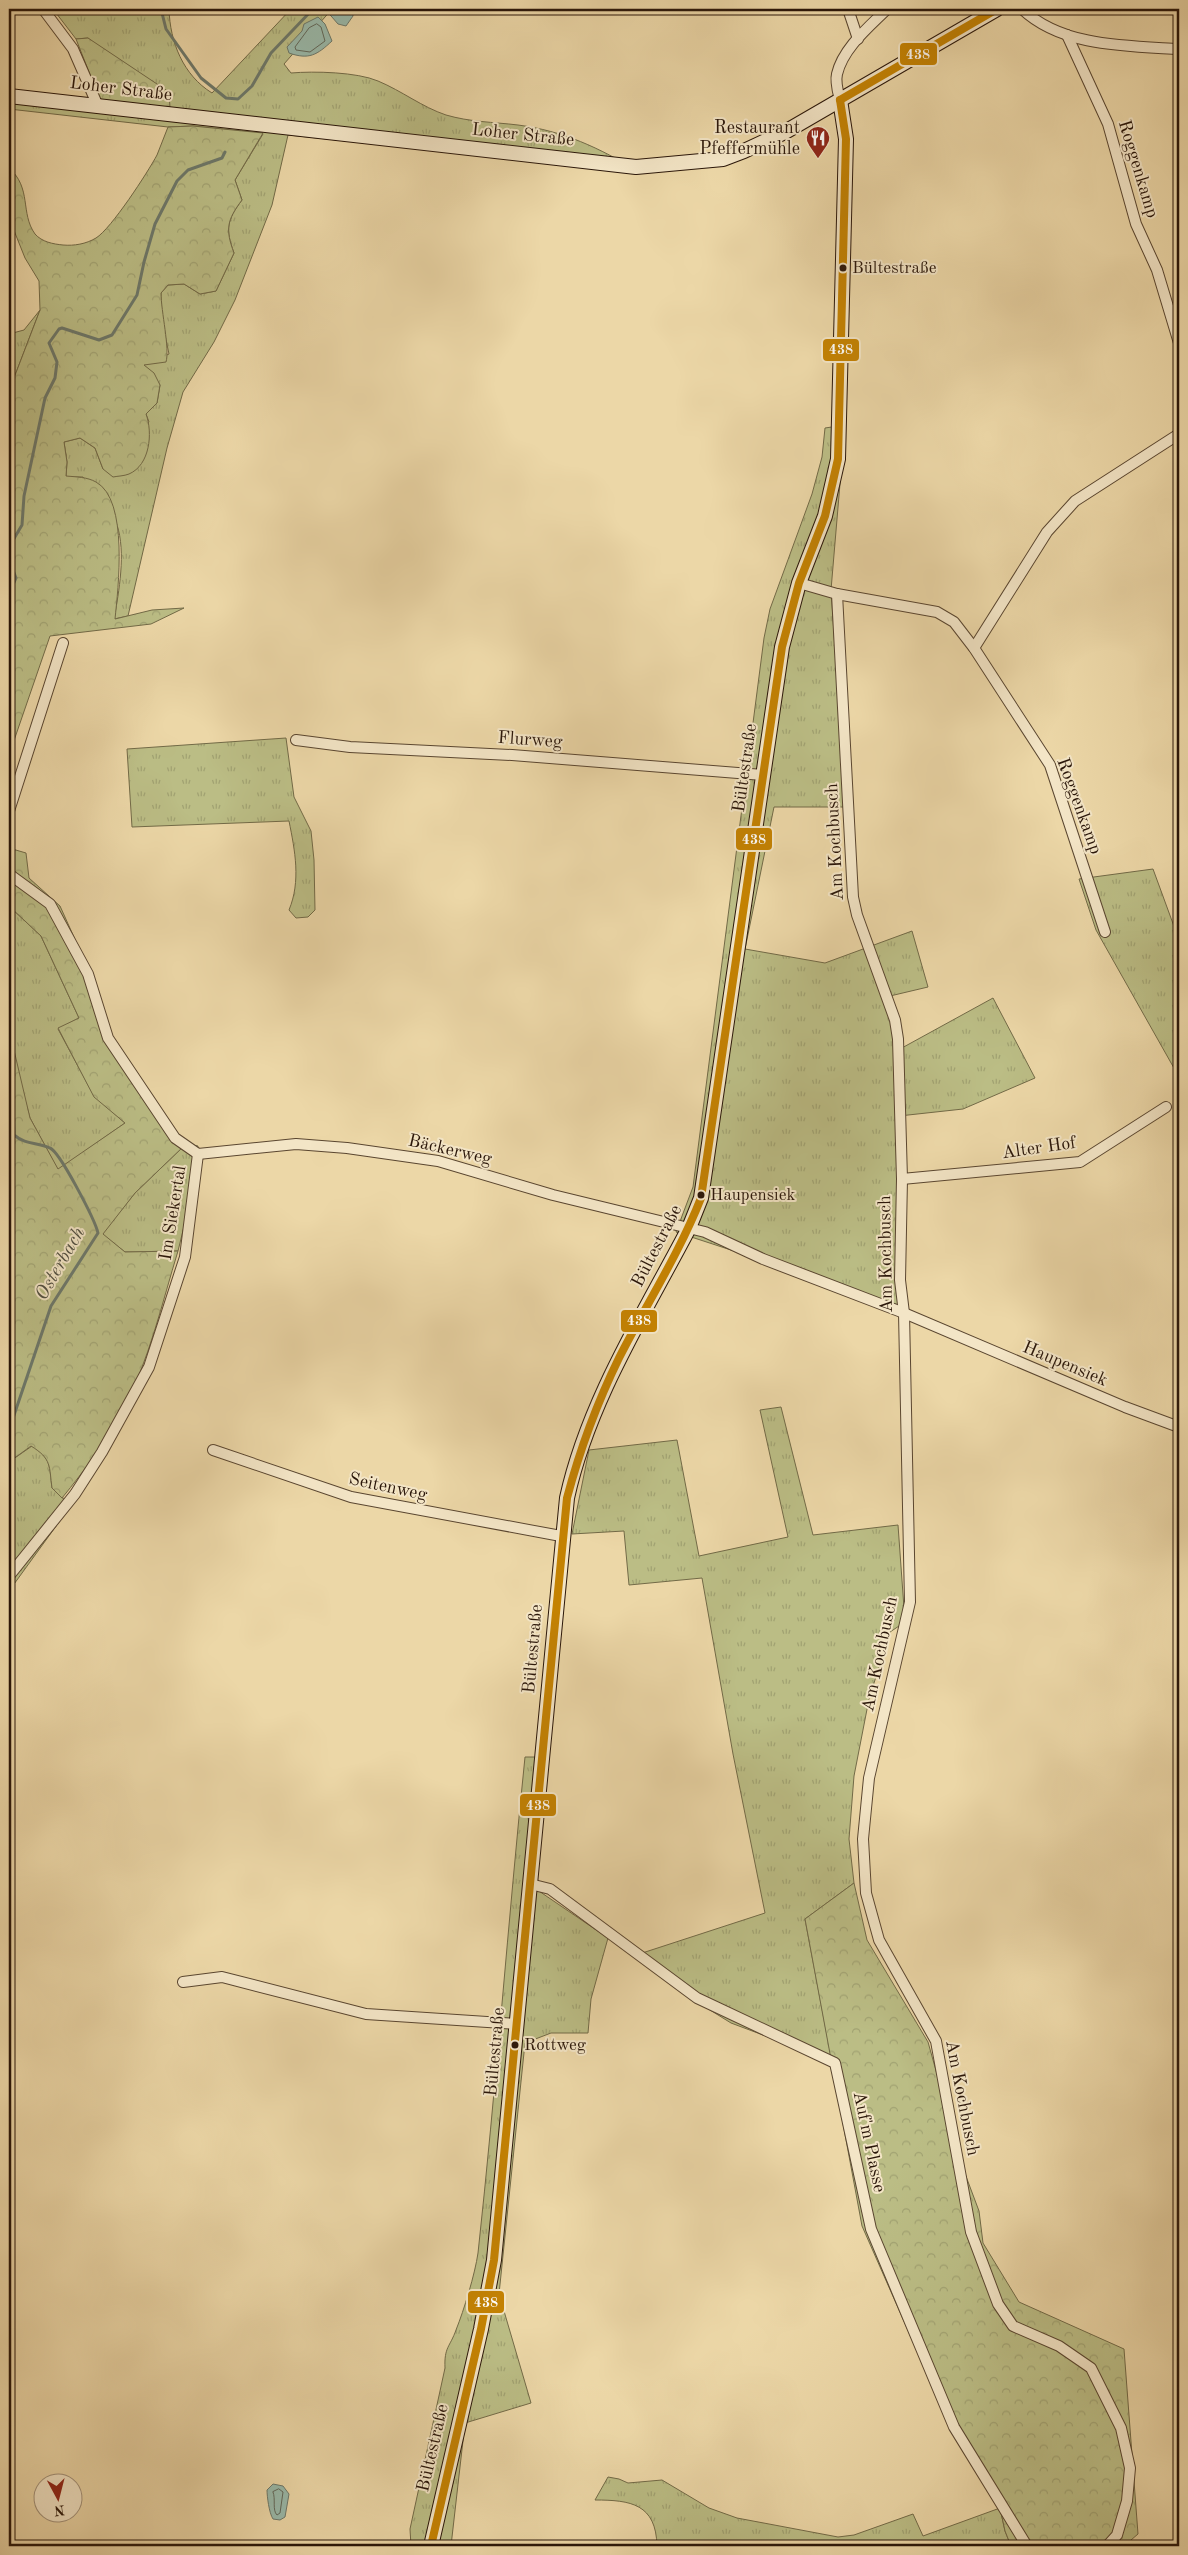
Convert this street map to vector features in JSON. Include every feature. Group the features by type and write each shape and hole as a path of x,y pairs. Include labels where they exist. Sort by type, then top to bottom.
{"street":[{"path":"43,9 73,49 97,104"},
{"path":"848,9 858,39"},
{"path":"840,100 836,75 841,64 858,39 887,9"},
{"name":"Loher Straße","path":"9,96 97,104 636,168 722,158 785,132 997,9"},
{"path":"1022,9 1028,15 1067,36 1122,45 1179,49"},
{"name":"Roggenkamp","path":"1067,36 1108,124 1136,224 1157,270 1179,343"},
{"name":"Bültestraße","path":"431,2546 481,2329 494,2260 562,1536 575,1461 596,1407 697,1211 704,1182 782,647 799,583 825,516 838,459 846,139 840,100"},
{"path":"974,648 1047,532 1075,500 1179,434"},
{"name":"Roggenkamp","path":"799,583 837,594 937,612 954,622 974,648 1050,765 1105,932"},
{"name":"Am Kochbusch","path":"837,594 853,897 857,915 895,1020 898,1039 902,1180 900,1280 904,1313 910,1602 869,1778 863,1839 866,1893 879,1940 936,2041 971,2232 998,2304 1013,2326 1059,2346 1091,2368 1121,2428 1130,2468 1127,2501 1116,2535 1107,2546"},
{"path":"9,811 63,643"},
{"name":"Flurweg","path":"296,740 350,747 512,755 763,775"},
{"name":"Im Siekertal","path":"9,874 50,904 88,974 108,1038 175,1138 198,1154 185,1257 149,1367 102,1452 75,1494 9,1576"},
{"name":"Alter Hof","path":"902,1180 1080,1162 1166,1107"},
{"name":"Bäckerweg","path":"198,1154 296,1144 347,1148 429,1160 552,1195 689,1228"},
{"name":"Haupensiek","path":"689,1228 705,1232 763,1259 904,1313 1124,1407 1179,1427"},
{"name":"Seitenweg","path":"213,1450 351,1497 562,1536"},
{"name":"Auf'm Plasse","path":"530,1884 550,1889 697,1998 835,2062 871,2229 954,2427 1027,2546"},
{"path":"184,1982 222,1977 366,2014 517,2024"}],"green space":[{"path":"53,9 169,9 172,34 180,57 193,77 212,93 291,9 332,9 284,64 291,73 335,73 369,78 446,115 551,131 595,148 638,171 288,135 272,205 235,300 214,342 183,392 167,448 128,616 114,619 120,585 121,559 120,536 117,525 107,508 83,477 66,477 67,462 64,442 80,438 95,448 103,469 149,422 146,414 157,403 160,385 144,365 169,354 161,316 161,293 168,285 184,284 200,294 216,291 234,253 229,237 229,225 233,213 242,200 235,180 263,134 193,126 168,127 9,109 9,89 169,108 88,38 76,39"},
{"path":"88,38 169,92 170,108 100,100 76,39"},
{"path":"193,126 263,133 235,180 242,200 233,213 229,225 229,237 234,253 216,291 200,294 184,284 168,285 161,293 167,356 166,362 144,365 154,373 160,385 157,403 146,414 149,430 148,448 142,463 136,470 127,475 113,477 103,469 95,448 80,438 64,442 67,462 66,476 93,480 106,492 113,507 119,546 115,619 152,610 184,608 151,624 50,636 9,755 9,391 40,310 39,281 25,258 9,218 9,168 21,184 28,218 35,234 44,241 59,245 80,244 96,238 111,224 157,155 168,127"},
{"path":"40,310 9,391 9,334 24,330"},
{"path":"845,425 831,590 846,807 774,807 745,949 825,963 912,931 928,987 890,996 900,1049 993,998 1035,1078 963,1109 899,1116 902,1306 676,1232 693,1187 764,638 770,609 812,494 822,457 825,428"},
{"path":"286,738 294,797 311,831 314,860 315,910 308,917 296,918 289,910 295,888 296,866 289,821 132,827 127,749"},
{"path":"9,848 26,853 29,878 60,906 87,966 109,1040 174,1137 186,1144 135,1193 103,1234 125,1252 178,1251 154,1332 132,1391 123,1410 102,1444 62,1498 52,1488 50,1468 46,1459 31,1446 9,1462 9,1029 30,1118 58,1169 125,1123 94,1097 58,1028 79,1018 41,936 9,906"},
{"path":"1153,869 1179,940 1179,1077 1096,930 1079,879"},
{"path":"9,906 41,936 79,1018 58,1029 94,1096 125,1123 58,1170 30,1118 14,1060 9,1029"},
{"path":"186,1144 198,1146 191,1198 178,1251 125,1252 102,1234 135,1193"},
{"path":"781,1407 813,1535 898,1525 905,1622 890,1632 869,1699 854,1776 849,1839 854,1883 805,1919 833,2067 787,2044 731,2023 689,1997 633,1956 765,1913 733,1754 702,1578 629,1585 624,1531 572,1534 589,1450 677,1440 699,1556 788,1537 760,1410"},
{"path":"32,1446 46,1459 50,1468 52,1488 62,1498 75,1500 9,1591 9,1462"},
{"path":"525,1757 547,1757 533,1887 608,1938 591,1999 588,2033 551,2033 525,2043 499,2294 531,2403 465,2423 451,2546 411,2546 410,2529 445,2368 445,2356 466,2302 478,2253"},
{"path":"854,1883 867,1940 928,2042 964,2171 979,2211 983,2243 1019,2302 1124,2349 1138,2534 1124,2546 1011,2546 1005,2531 1000,2508 951,2428 862,2226 805,1919"},
{"path":"608,2477 628,2483 662,2480 709,2508 737,2518 838,2537 854,2535 913,2514 923,2536 1000,2508 1005,2531 1011,2546 657,2546 656,2532 652,2521 639,2507 620,2501 595,2500"}],"water":[{"path":"325,9 353,9 353,16 346,26 338,24"},
{"path":"318,17 325,24 332,41 322,50 312,55 302,56 289,53 287,47 302,31 304,24"},
{"path":"273,2484 283,2486 289,2494 285,2517 280,2520 273,2519 268,2504 267,2490"}],"waterway":[{"path":"161,9 166,29 201,78 226,98 238,99 252,86 271,53 313,9"},
{"path":"9,547 22,525 24,496 45,398 55,378 57,362 49,343 59,329 62,328 99,340 112,335 137,295 155,224 177,181 188,170 222,158 225,152"},
{"path":"9,560 16,578 9,594"},
{"name":"Osterbach","path":"9,1055 12,1062 14,1135 27,1142 50,1148 55,1152 77,1187 98,1233 51,1306 9,1430"}],"transit line":[{"name":"438","path":"840,100 997,9"},
{"name":"438","path":"431,2546 481,2329 494,2260 567,1498 603,1392 629,1338 673,1259 701,1198 782,647 799,583 825,516 838,459 846,139 840,100"}],"place":[{"name":"Restaurant Pfeffermühle","path":"818,159"},
{"name":"Bültestraße","path":"843,268"},
{"name":"Haupensiek","path":"701,1195"},
{"name":"Rottweg","path":"515,2045"}]}
